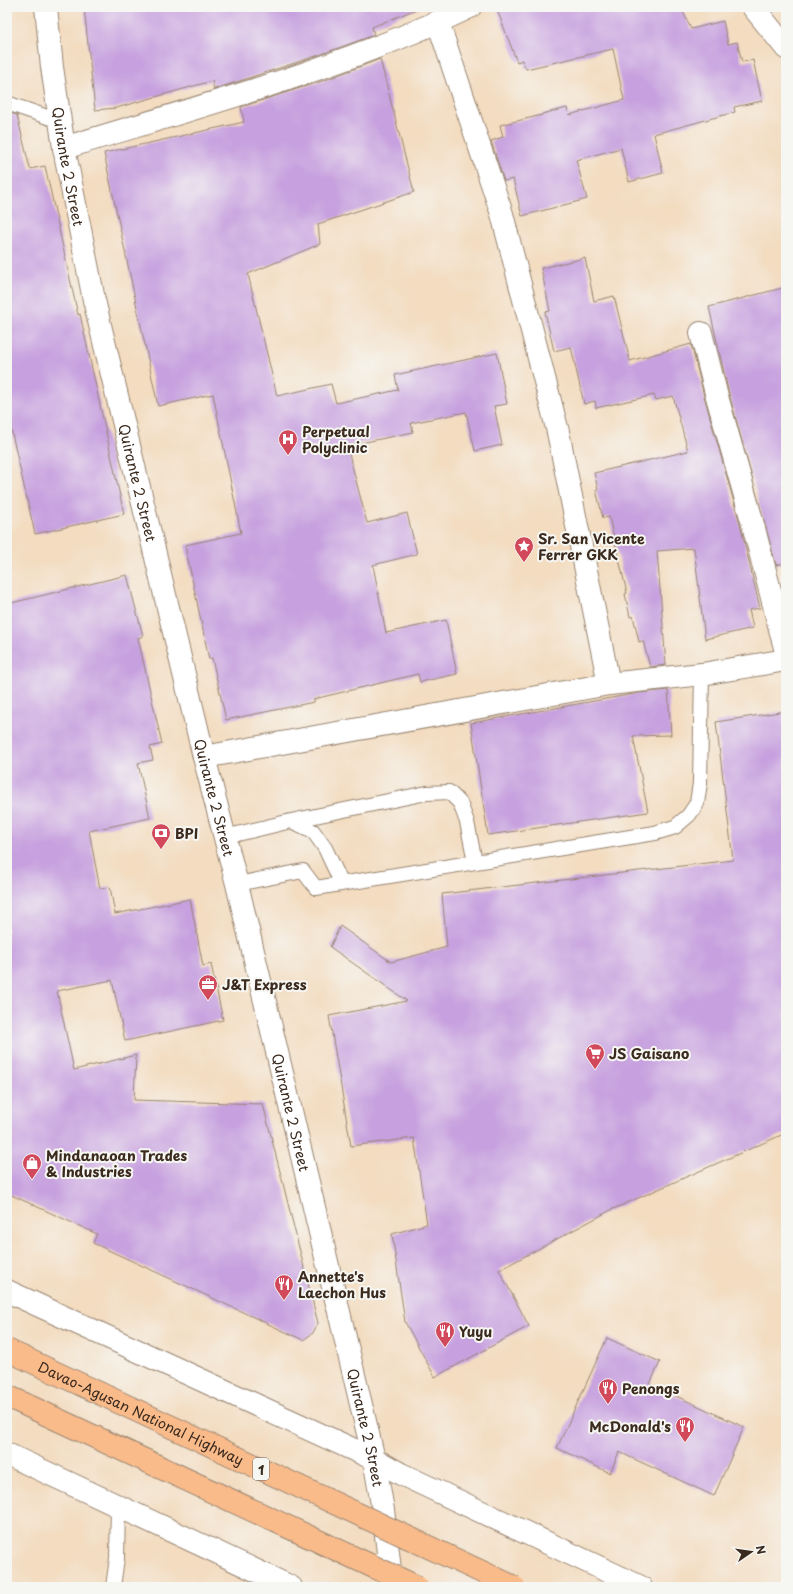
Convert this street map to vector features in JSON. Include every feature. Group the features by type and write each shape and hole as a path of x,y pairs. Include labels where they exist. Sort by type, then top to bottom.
{"highway":[{"name":"Davao-Agusan National Highway","path":"7,1350 514,1587"},
{"path":"7,1396 417,1587"}],"street":[{"name":"Quirante 2 Street","path":"46,7 59,121 94,300 204,757 237,884 374,1459 383,1510 392,1587"},
{"path":"64,148 300,76 438,22 470,7"},
{"path":"753,7 786,48"},
{"path":"438,22 502,214 558,432 609,684"},
{"path":"701,333 786,652"},
{"path":"204,757 609,684 702,674 786,660"},
{"path":"7,1291 374,1459 415,1480 641,1587"},
{"path":"7,1454 291,1587"}],"lane":[{"path":"7,103 59,121"},
{"path":"237,884 303,871 316,888 655,833 675,827 689,815 697,803 700,783 702,674"},
{"path":"225,837 291,821 428,793 449,792 460,803 467,822 475,862"},
{"path":"291,821 313,831 325,848 342,884"},
{"path":"113,1587 117,1558 118,1506"}],"building":[{"path":"84,7 419,8 372,27 374,35 214,90 212,81 116,108 95,110"},
{"path":"496,7 681,7 691,29 723,21 728,44 737,42 742,62 753,60 762,101 734,107 735,112 654,134 663,173 629,182 621,148 576,160 587,199 522,216 513,179 504,181 491,141 503,137 500,125 567,108 569,115 624,100 613,49 526,69 522,60 517,62"},
{"path":"380,59 414,192 318,224 320,244 248,274 277,396 331,384 336,403 398,390 395,375 497,353 507,404 494,406 502,445 475,451 466,412 411,423 413,432 347,446 367,523 407,513 417,554 373,565 386,633 446,620 457,674 420,682 418,674 314,699 314,702 226,720 212,658 209,659 185,545 241,533 213,394 158,406 104,153 244,122 241,107 325,80"},
{"path":"7,112 17,115 30,169 45,166 78,315 80,314 124,514 35,534 7,412"},
{"path":"585,258 594,301 614,296 630,361 691,344 739,520 760,608 749,610 753,628 705,639 694,548 657,551 666,665 650,667 643,641 639,642 633,616 630,617 625,594 627,593 609,517 603,518 596,490 598,489 594,473 688,451 673,396 656,400 654,395 596,408 595,401 584,404 571,347 554,351 545,312 550,311 541,268"},
{"path":"786,287 786,563 776,565 728,390 709,307"},
{"path":"127,575 143,636 138,638 162,744 150,747 153,760 138,763 150,818 89,831 100,889 110,887 115,914 190,899 203,966 211,964 223,1020 125,1041 112,980 57,991 74,1070 136,1055 134,1100 263,1104 318,1323 313,1333 303,1340 93,1243 97,1234 7,1193 7,604"},
{"path":"668,690 671,735 633,736 648,812 488,835 471,723 639,693"},
{"name":"JS Gaisano","path":"786,711 786,1133 611,1210 499,1270 529,1326 435,1377 405,1322 392,1234 427,1224 414,1138 351,1146 329,1016 407,1001 330,947 340,926 391,962 447,947 442,894 733,860 716,722"},
{"path":"607,1338 660,1362 650,1384 744,1427 714,1496 619,1452 610,1473 557,1448"}],"place":[{"name":"Perpetual Polyclinic","path":"288,456"},
{"name":"Sr. San Vicente Ferrer GKK","path":"524,563"},
{"name":"BPI","path":"161,850"},
{"name":"J&T Express","path":"208,1001"},
{"name":"JS Gaisano","path":"595,1070"},
{"name":"Mindanaoan Trades & Industries","path":"32,1180"},
{"name":"Annette's Laechon Hus","path":"284,1301"},
{"name":"Yuyu","path":"445,1348"},
{"name":"Penongs","path":"608,1405"},
{"name":"McDonald's","path":"685,1443"}]}
